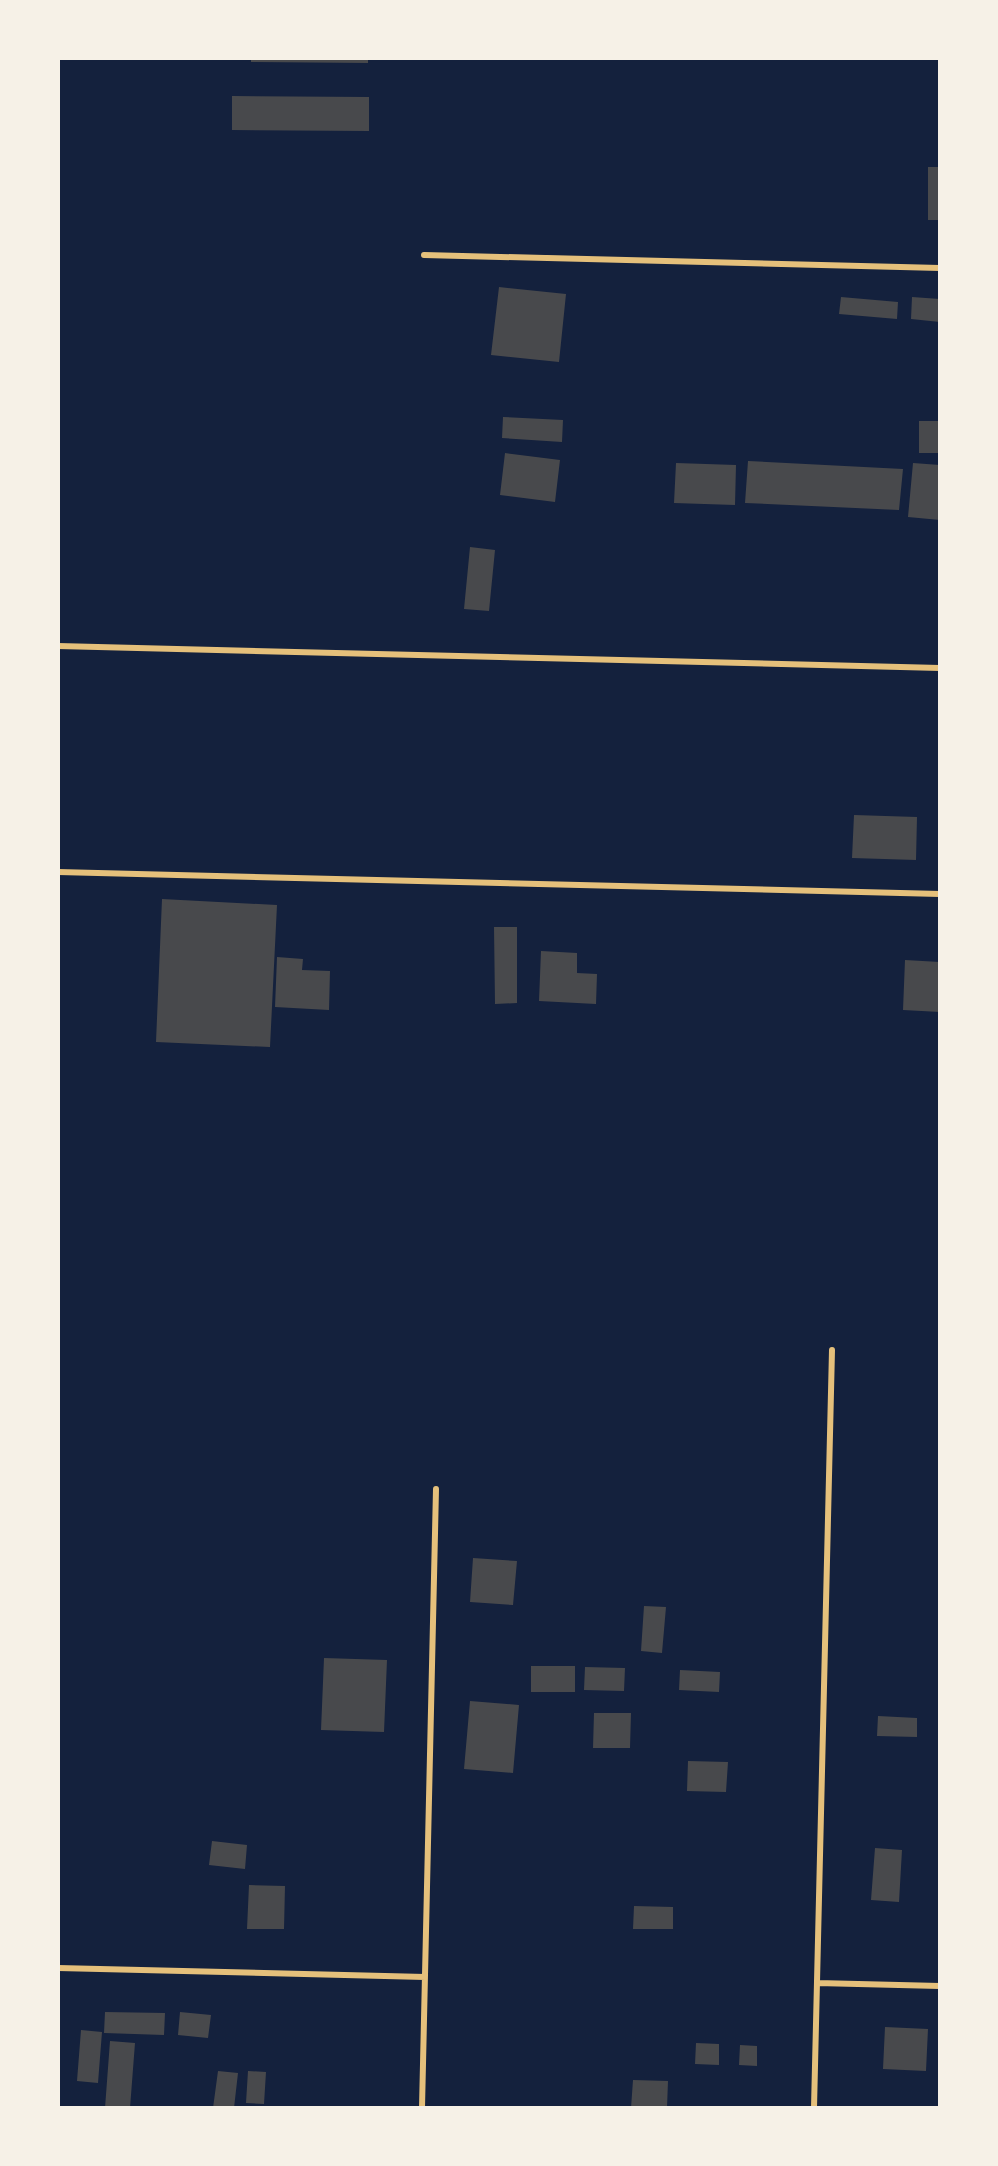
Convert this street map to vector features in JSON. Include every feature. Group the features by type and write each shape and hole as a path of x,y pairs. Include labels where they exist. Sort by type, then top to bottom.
{"street":[{"path":"424,255 939,268"},
{"path":"58,646 939,668"},
{"path":"58,872 939,894"},
{"path":"814,2108 832,1350"},
{"path":"422,2108 436,1489"},
{"path":"58,1968 425,1977"},
{"path":"817,1983 939,1986"}],"building":[{"path":"251,58 368,58 368,63 251,62"},
{"path":"232,96 369,97 369,131 232,130"},
{"path":"928,167 940,167 940,220 928,220"},
{"path":"499,287 566,294 559,362 491,355"},
{"path":"841,297 898,302 897,319 839,314"},
{"path":"912,297 940,299 940,322 911,319"},
{"path":"503,417 563,420 562,442 502,438"},
{"path":"919,421 940,421 940,453 919,453"},
{"path":"505,453 560,460 555,502 500,495"},
{"path":"748,461 903,469 899,510 745,503"},
{"path":"676,463 736,465 735,505 674,503"},
{"path":"913,463 940,465 940,520 908,517"},
{"path":"470,547 495,550 489,611 464,609"},
{"path":"854,815 917,817 916,860 852,858"},
{"path":"162,899 277,905 270,1047 156,1042"},
{"path":"494,927 517,927 517,1003 495,1004"},
{"path":"541,951 577,953 577,973 597,974 596,1004 539,1001"},
{"path":"277,957 303,959 302,970 330,971 329,1010 275,1007"},
{"path":"905,960 940,962 940,1012 903,1010"},
{"path":"473,1558 517,1561 513,1605 470,1602"},
{"path":"644,1606 666,1607 662,1653 641,1651"},
{"path":"324,1658 387,1660 384,1732 321,1730"},
{"path":"531,1666 575,1666 575,1692 531,1692"},
{"path":"585,1667 625,1668 624,1691 584,1690"},
{"path":"680,1670 720,1672 719,1692 679,1690"},
{"path":"470,1701 519,1705 513,1773 464,1769"},
{"path":"594,1713 631,1713 630,1748 593,1748"},
{"path":"878,1716 917,1718 917,1737 877,1736"},
{"path":"688,1761 728,1762 726,1792 687,1791"},
{"path":"212,1841 247,1845 245,1869 209,1865"},
{"path":"875,1848 902,1850 899,1902 871,1900"},
{"path":"249,1885 285,1886 284,1929 247,1929"},
{"path":"634,1906 673,1907 673,1929 633,1929"},
{"path":"105,2012 165,2013 164,2035 104,2033"},
{"path":"180,2012 211,2015 208,2038 178,2035"},
{"path":"885,2027 928,2029 926,2071 883,2069"},
{"path":"81,2030 102,2032 98,2083 77,2081"},
{"path":"110,2041 135,2043 130,2108 105,2108"},
{"path":"696,2043 719,2044 719,2065 695,2064"},
{"path":"740,2045 757,2046 757,2066 739,2065"},
{"path":"218,2071 238,2073 234,2108 213,2108"},
{"path":"248,2071 266,2072 264,2104 246,2103"},
{"path":"633,2080 668,2081 667,2108 631,2108"}]}
